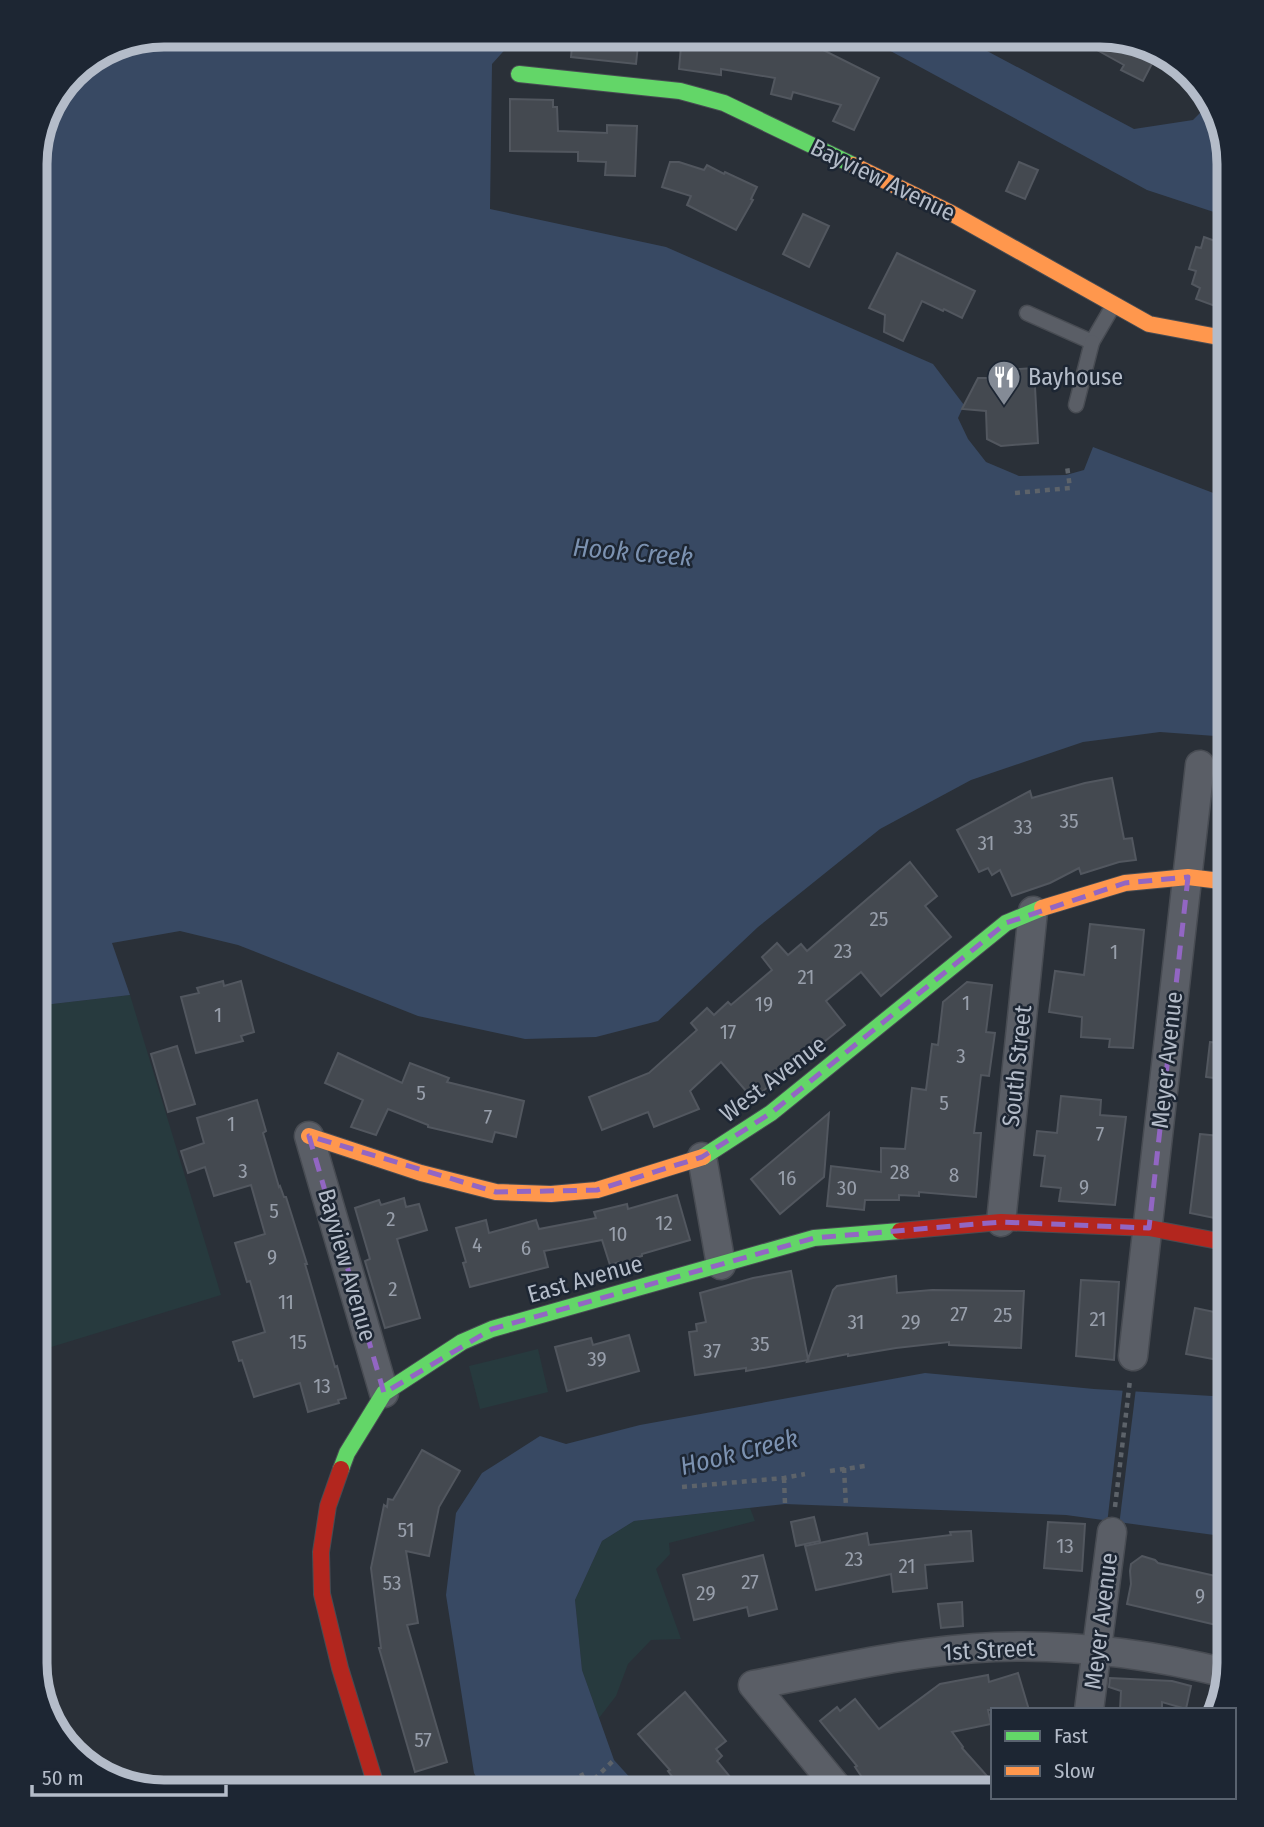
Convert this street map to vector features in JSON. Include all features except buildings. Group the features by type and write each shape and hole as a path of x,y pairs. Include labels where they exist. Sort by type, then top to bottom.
{"street":[{"name":"Bayview Avenue","path":"519,74 680,91 724,103 951,213 1149,324 1217,337"},
{"name":"Meyer Avenue","path":"1133,1356 1200,765"},
{"name":"West Avenue","path":"309,1136 421,1174 496,1192 551,1195 597,1190 702,1157 771,1113 1006,923 1033,911 1125,883 1188,877 1217,881"},
{"name":"South Street","path":"1001,1222 1033,911"},
{"name":"Bayview Avenue","path":"309,1136 384,1393"},
{"path":"702,1157 720,1265"},
{"name":"East Avenue","path":"375,1779 340,1668 322,1594 321,1552 328,1506 347,1453 384,1393 462,1342 492,1328 814,1238 1001,1222 1149,1228 1217,1241"},
{"name":"Meyer Avenue","path":"1089,1708 1112,1532"},
{"name":"1st Street","path":"831,1780 753,1685 911,1655 1027,1646 1097,1650 1166,1659 1217,1670"}],"lane":[{"path":"1076,405 1091,342 1114,305"},
{"path":"1027,313 1091,342"}],"path":[{"path":"1015,493 1070,488 1068,466"},
{"path":"1112,1532 1133,1356"},
{"path":"830,1471 865,1466"},
{"path":"844,1468 846,1507"},
{"path":"682,1487 805,1474"},
{"path":"784,1478 785,1504"},
{"path":"594,1779 614,1760"},
{"path":"581,1773 584,1779"}],"highlighted area":[{"path":"1188,877 1149,1228 1001,1222 814,1238 492,1329 384,1393 309,1136 496,1192 597,1190 702,1157 771,1113 1006,923 1125,883"}],"green space":[{"path":"130,995 221,1295 47,1348 47,1005"},
{"path":"538,1349 548,1392 480,1409 469,1366"},
{"path":"750,1508 755,1521 669,1543 670,1554 656,1569 681,1639 651,1640 628,1664 616,1696 599,1718 582,1670 575,1600 602,1541 634,1521"}],"water":[{"name":"Hook Creek","path":"164,47 507,47 492,64 490,209 666,247 933,364 964,405 958,418 968,439 986,462 1019,476 1066,475 1084,470 1093,447 1217,494 1217,736 1160,732 1083,742 971,780 880,829 758,927 658,1021 596,1037 525,1039 418,1016 238,945 180,931 112,943 130,995 47,1005 48,157 51,134 67,99 99,67 119,56 141,49"},
{"path":"885,48 981,48 1134,129 1193,120 1203,110 1216,149 1217,213 1147,190"},
{"name":"Hook Creek","path":"925,1373 1094,1389 1217,1396 1217,1535 1066,1515 785,1504 634,1521 602,1541 575,1600 582,1670 614,1760 632,1780 477,1779 474,1773 446,1595 456,1513 482,1473 540,1436 566,1444 640,1425"}],"pier":[{"path":"1123,1387 1136,1388 1119,1526 1107,1524"}],"traffic: fast":[{"path":"519,74 680,91 724,103 853,165"},
{"path":"703,1157 771,1113 1006,923 1042,908"},
{"path":"341,1469 347,1453 384,1393 462,1342 492,1329 814,1238 900,1231"}],"traffic: slow":[{"path":"853,165 951,213 1149,324 1217,337"},
{"path":"1042,908 1125,883 1188,877 1217,881"},
{"path":"309,1136 421,1173 496,1192 551,1194 597,1190 703,1157"}],"traffic: jam":[{"path":"900,1231 1001,1222 1149,1228 1217,1241"},
{"path":"341,1469 328,1506 321,1552 322,1594 340,1668 374,1779"}],"place":[{"name":"Bayhouse","path":"1004,407"}]}
